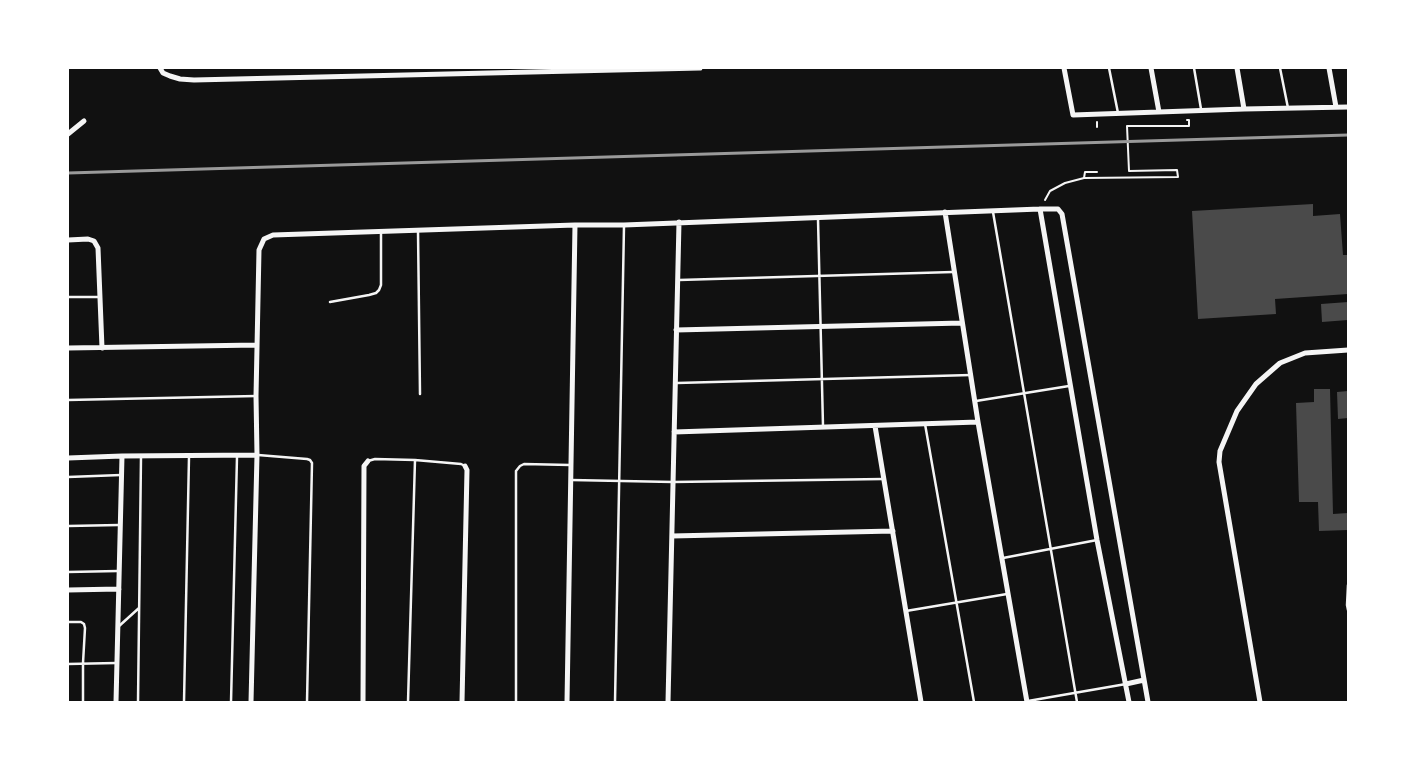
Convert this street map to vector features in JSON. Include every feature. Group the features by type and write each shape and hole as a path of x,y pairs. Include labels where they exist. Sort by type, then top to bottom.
{"street":[{"path":"160,68 163,73 170,76 194,80 700,68"},
{"path":"1064,68 1074,115 1348,107"},
{"path":"1151,68 1159,112"},
{"path":"1237,68 1244,109"},
{"path":"1329,68 1336,107"},
{"path":"68,134 84,121"},
{"path":"1040,209 1097,540 1129,702"},
{"path":"251,702 257,455 256,396 259,250 264,239 273,235 1058,209 1062,214 1148,702"},
{"path":"945,212 978,422 1027,702"},
{"path":"668,702 679,222"},
{"path":"567,702 574,224"},
{"path":"68,240 88,239 94,241 98,248 102,348"},
{"path":"676,330 962,323"},
{"path":"68,348 257,345"},
{"path":"1260,702 1219,462 1220,451 1238,411 1256,384 1280,363 1305,353 1348,350"},
{"path":"674,432 978,422"},
{"path":"875,426 921,702"},
{"path":"68,458 257,455"},
{"path":"116,702 122,456"},
{"path":"363,702 364,466 368,461"},
{"path":"462,702 467,470 465,466"},
{"path":"672,536 893,531"},
{"path":"68,590 119,589"},
{"path":"1126,684 1144,680"}],"lane":[{"path":"1109,68 1118,113"},
{"path":"1194,68 1201,111"},
{"path":"1280,68 1288,108"},
{"path":"993,210 1077,702"},
{"path":"818,217 823,427"},
{"path":"615,702 624,224"},
{"path":"418,230 420,394"},
{"path":"330,302 369,295 379,290 381,286 381,231"},
{"path":"677,280 954,272"},
{"path":"68,297 100,297"},
{"path":"675,383 971,375"},
{"path":"975,401 1071,386"},
{"path":"68,400 256,396"},
{"path":"925,424 974,702"},
{"path":"184,702 190,455"},
{"path":"231,702 237,455"},
{"path":"257,455 307,459 312,464 307,702"},
{"path":"138,702 142,456"},
{"path":"368,461 375,459 414,460 461,464 465,466"},
{"path":"408,702 414,460"},
{"path":"516,702 516,471 524,464 571,465"},
{"path":"68,477 121,475"},
{"path":"571,480 673,482 884,479"},
{"path":"68,526 120,525"},
{"path":"1002,558 1097,540"},
{"path":"68,572 119,571"},
{"path":"1348,585 1348,610"},
{"path":"906,611 1008,594"},
{"path":"118,627 140,608"},
{"path":"68,622 81,622 85,628 83,702"},
{"path":"68,664 117,663"},
{"path":"1027,702 1126,684"}],"path":[{"path":"1040,209 1050,191 1065,182 1084,178 1178,177 1177,170 1129,171 1127,126 1189,126 1189,120 1180,120"},
{"path":"1097,122 1097,127"},
{"path":"1084,178 1085,172 1097,172"}],"building":[{"path":"1313,204 1313,216 1340,214 1343,255 1348,255 1348,294 1275,299 1276,314 1198,319 1192,211"},
{"path":"1348,302 1348,320 1322,322 1321,304"},
{"path":"1314,389 1330,389 1333,514 1348,513 1348,530 1319,531 1318,502 1299,502 1296,403 1314,402"},
{"path":"1348,391 1348,418 1338,419 1337,392"}],"railway":[{"path":"68,173 1348,135"}]}
